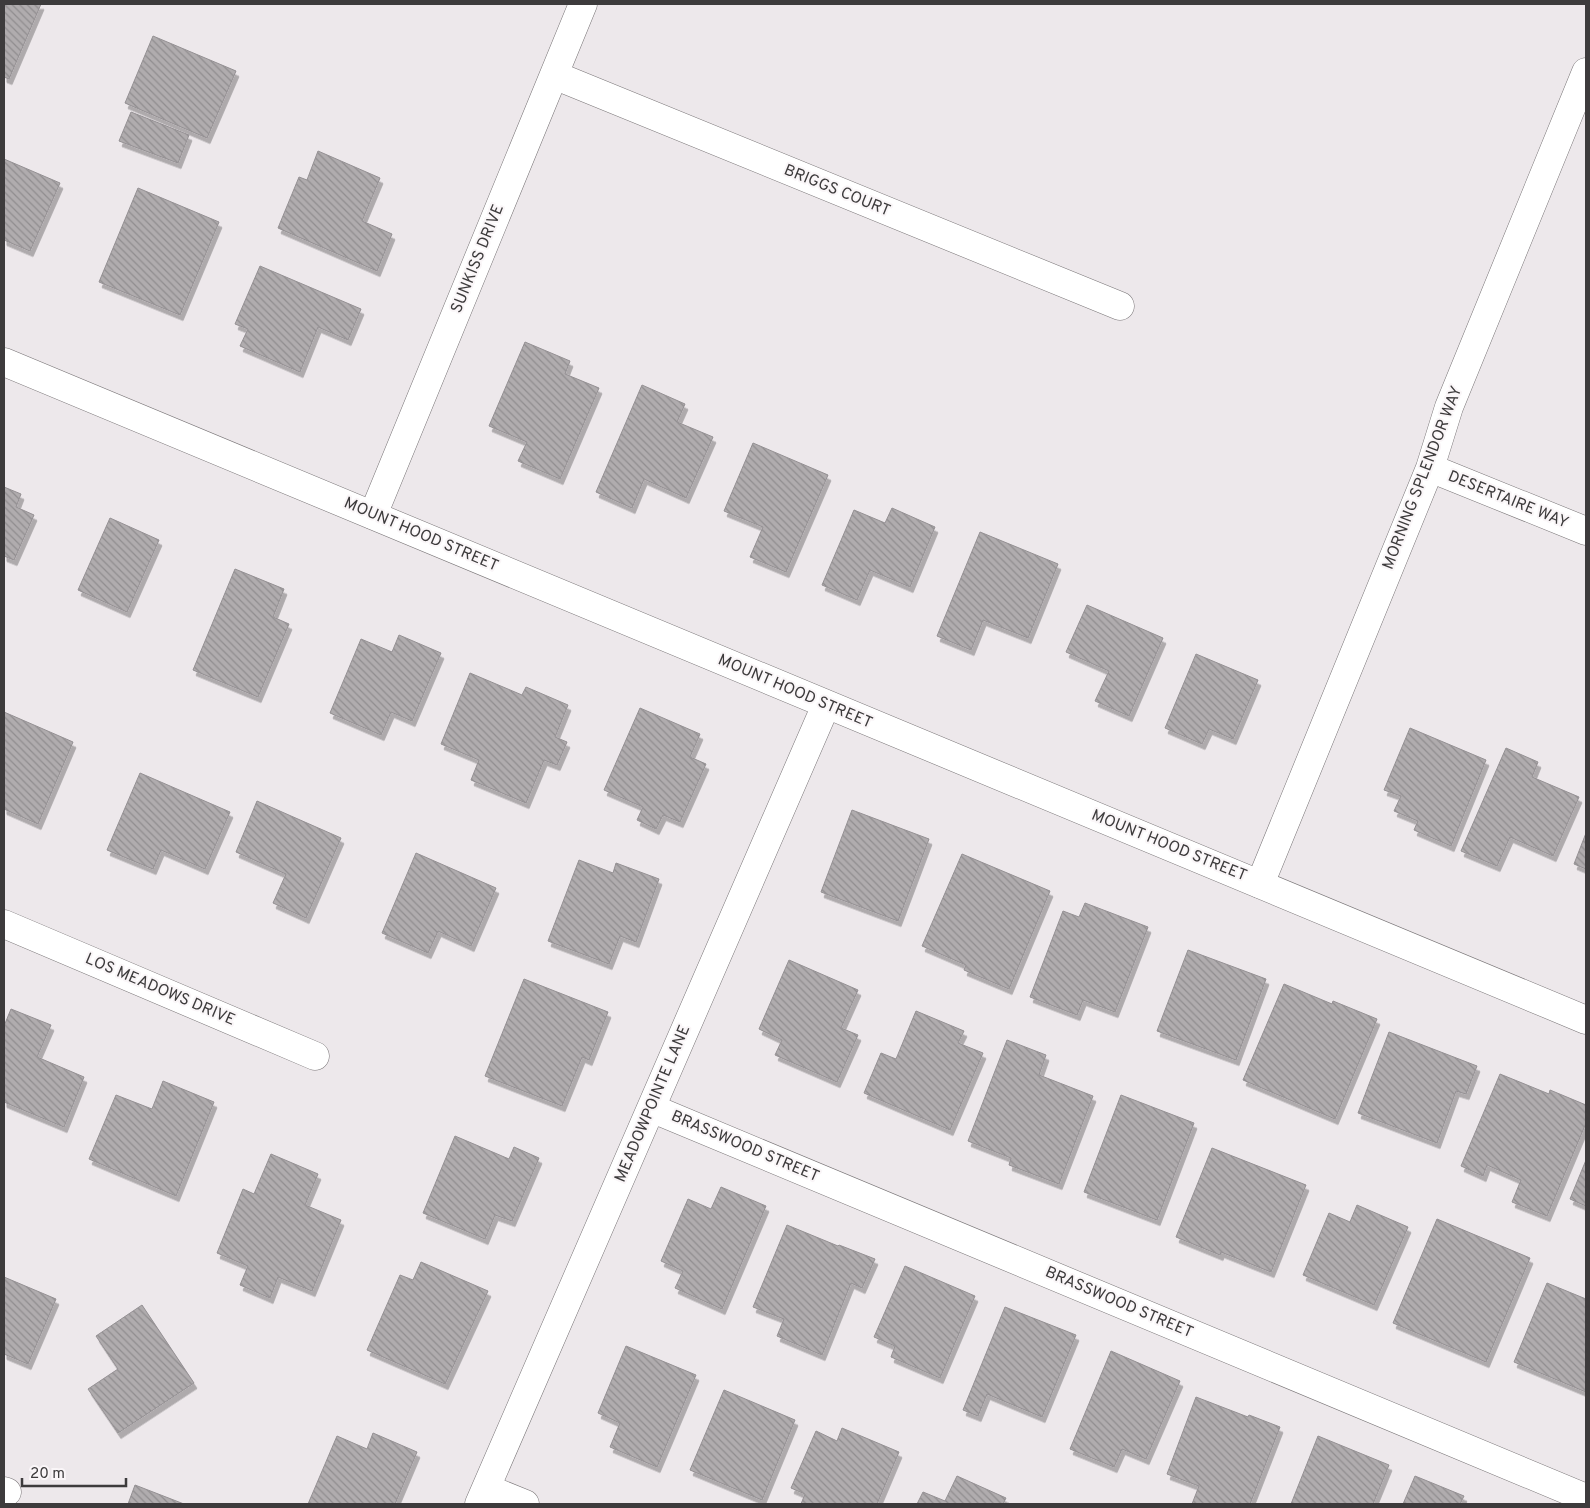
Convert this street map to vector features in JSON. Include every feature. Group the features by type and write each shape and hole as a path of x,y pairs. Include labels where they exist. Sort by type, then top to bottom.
{"street":[{"name":"SUNKISS DRIVE","path":"373,515 584,4"},
{"name":"MORNING SPLENDOR WAY","path":"1260,884 1430,468 1449,407 1586,72"},
{"name":"BRIGGS COURT","path":"554,75 1120,306"},
{"name":"MOUNT HOOD STREET","path":"4,362 1586,1020"},
{"name":"DESERTAIRE WAY","path":"1430,468 1586,531"},
{"name":"MEADOWPOINTE LANE","path":"483,1496 826,705"},
{"name":"LOS MEADOWS DRIVE","path":"4,924 315,1056"},
{"name":"BRASSWOOD STREET","path":"651,1108 1586,1498"},
{"path":"483,1496 525,1504"}],"building":[{"path":"4,4 41,4 9,79 4,77"},
{"path":"153,36 236,71 207,138 125,103"},
{"path":"131,112 189,135 178,163 119,141"},
{"path":"318,151 380,178 362,221 392,234 377,271 278,228 299,177 307,180"},
{"path":"4,159 60,183 30,251 4,240"},
{"path":"138,188 219,222 180,315 99,282"},
{"path":"260,266 361,309 348,340 318,327 300,372 240,346 248,329 235,324"},
{"path":"525,342 570,361 565,374 599,388 560,479 518,461 527,442 489,426"},
{"path":"642,385 685,404 677,422 713,437 686,498 644,479 632,508 596,492"},
{"path":"753,443 828,475 786,572 750,557 763,527 724,511"},
{"path":"4,487 21,494 16,507 34,515 14,560 4,556"},
{"path":"892,508 935,527 910,587 870,570 857,600 822,585 854,510 885,523"},
{"path":"110,518 159,540 127,612 78,590"},
{"path":"980,532 1058,564 1028,638 983,620 971,650 937,636"},
{"path":"235,569 284,589 273,617 289,624 258,697 193,670"},
{"path":"1087,605 1163,638 1129,716 1095,701 1109,671 1066,652"},
{"path":"399,635 441,653 412,721 391,712 381,735 330,713 361,639 392,652"},
{"path":"1196,654 1258,680 1233,739 1209,729 1202,744 1165,728"},
{"path":"470,673 522,695 526,687 568,705 555,737 567,742 557,765 544,760 526,803 471,780 479,760 441,744"},
{"path":"640,708 700,734 690,757 706,764 680,822 663,815 656,829 637,820 643,807 604,790"},
{"path":"4,712 73,742 38,824 4,809"},
{"path":"1410,728 1486,760 1451,846 1414,830 1418,821 1394,811 1401,796 1384,790"},
{"path":"1506,748 1538,762 1532,777 1579,797 1553,856 1510,837 1497,866 1461,851"},
{"path":"140,773 230,812 205,869 161,850 153,869 107,850"},
{"path":"257,801 341,838 306,918 273,903 286,874 236,852"},
{"path":"852,810 929,839 898,921 821,892"},
{"path":"1586,833 1586,869 1574,864"},
{"path":"416,853 496,888 471,946 438,931 428,953 382,933"},
{"path":"962,854 1050,891 1009,989 964,970 966,965 922,946"},
{"path":"579,860 613,873 616,863 659,879 636,942 620,936 609,964 548,941"},
{"path":"1085,903 1148,927 1115,1012 1083,1000 1077,1015 1030,997 1063,911 1079,917"},
{"path":"1188,950 1266,979 1236,1060 1157,1031"},
{"path":"789,960 858,990 841,1028 858,1035 837,1082 775,1055 782,1040 759,1029"},
{"path":"524,979 608,1012 589,1060 582,1057 562,1106 485,1076"},
{"path":"1284,984 1332,1004 1333,1001 1377,1019 1335,1119 1243,1080"},
{"path":"11,1009 51,1025 37,1057 84,1077 64,1127 4,1102 4,1026"},
{"path":"916,1011 964,1031 958,1043 983,1053 950,1130 864,1093 881,1053 896,1059"},
{"path":"1389,1032 1477,1066 1466,1094 1456,1091 1437,1143 1358,1113"},
{"path":"1007,1040 1046,1055 1039,1075 1093,1096 1059,1184 1009,1165 1011,1158 968,1141"},
{"path":"1500,1074 1549,1094 1550,1090 1586,1105 1586,1123 1547,1216 1512,1202 1521,1180 1487,1165 1483,1176 1461,1166"},
{"path":"163,1081 214,1102 176,1196 89,1159 116,1095 152,1109"},
{"path":"1121,1095 1194,1123 1157,1220 1084,1192"},
{"path":"455,1136 509,1159 514,1147 539,1158 512,1221 495,1215 485,1239 423,1213"},
{"path":"1212,1148 1306,1185 1271,1272 1221,1252 1220,1255 1176,1237"},
{"path":"271,1154 318,1174 305,1205 341,1220 312,1291 278,1277 270,1298 240,1285 248,1266 217,1253 243,1189 254,1194"},
{"path":"1586,1160 1586,1206 1570,1199"},
{"path":"721,1187 766,1206 722,1309 675,1288 683,1271 661,1261 688,1199 711,1209"},
{"path":"1357,1205 1408,1227 1374,1305 1303,1275 1329,1213 1350,1222"},
{"path":"1437,1219 1530,1258 1486,1362 1393,1323"},
{"path":"787,1225 875,1259 862,1288 851,1283 822,1355 777,1336 784,1319 753,1307"},
{"path":"421,1262 488,1291 445,1384 367,1350 400,1275 413,1280"},
{"path":"905,1266 975,1296 940,1378 891,1357 895,1346 874,1337"},
{"path":"4,1277 56,1299 28,1364 4,1354"},
{"path":"1547,1283 1586,1299 1586,1392 1514,1362"},
{"path":"142,1305 194,1383 118,1433 88,1389 118,1369 96,1336"},
{"path":"1005,1307 1076,1335 1042,1417 987,1394 978,1416 963,1410"},
{"path":"626,1346 696,1375 657,1467 610,1447 620,1423 598,1413"},
{"path":"1111,1351 1180,1381 1146,1459 1122,1449 1114,1467 1070,1449"},
{"path":"724,1390 795,1420 762,1500 690,1470"},
{"path":"1196,1397 1280,1427 1250,1504 1192,1504 1199,1486 1167,1474"},
{"path":"842,1428 899,1452 877,1504 801,1504 805,1494 791,1488 816,1431 837,1441"},
{"path":"373,1433 417,1452 395,1504 308,1504 337,1436 367,1449"},
{"path":"1318,1436 1389,1465 1373,1504 1291,1504"},
{"path":"957,1476 1006,1498 1003,1504 917,1504 923,1492 945,1501"},
{"path":"1415,1476 1464,1496 1460,1504 1403,1504"},
{"path":"135,1485 184,1504 128,1504"}]}
